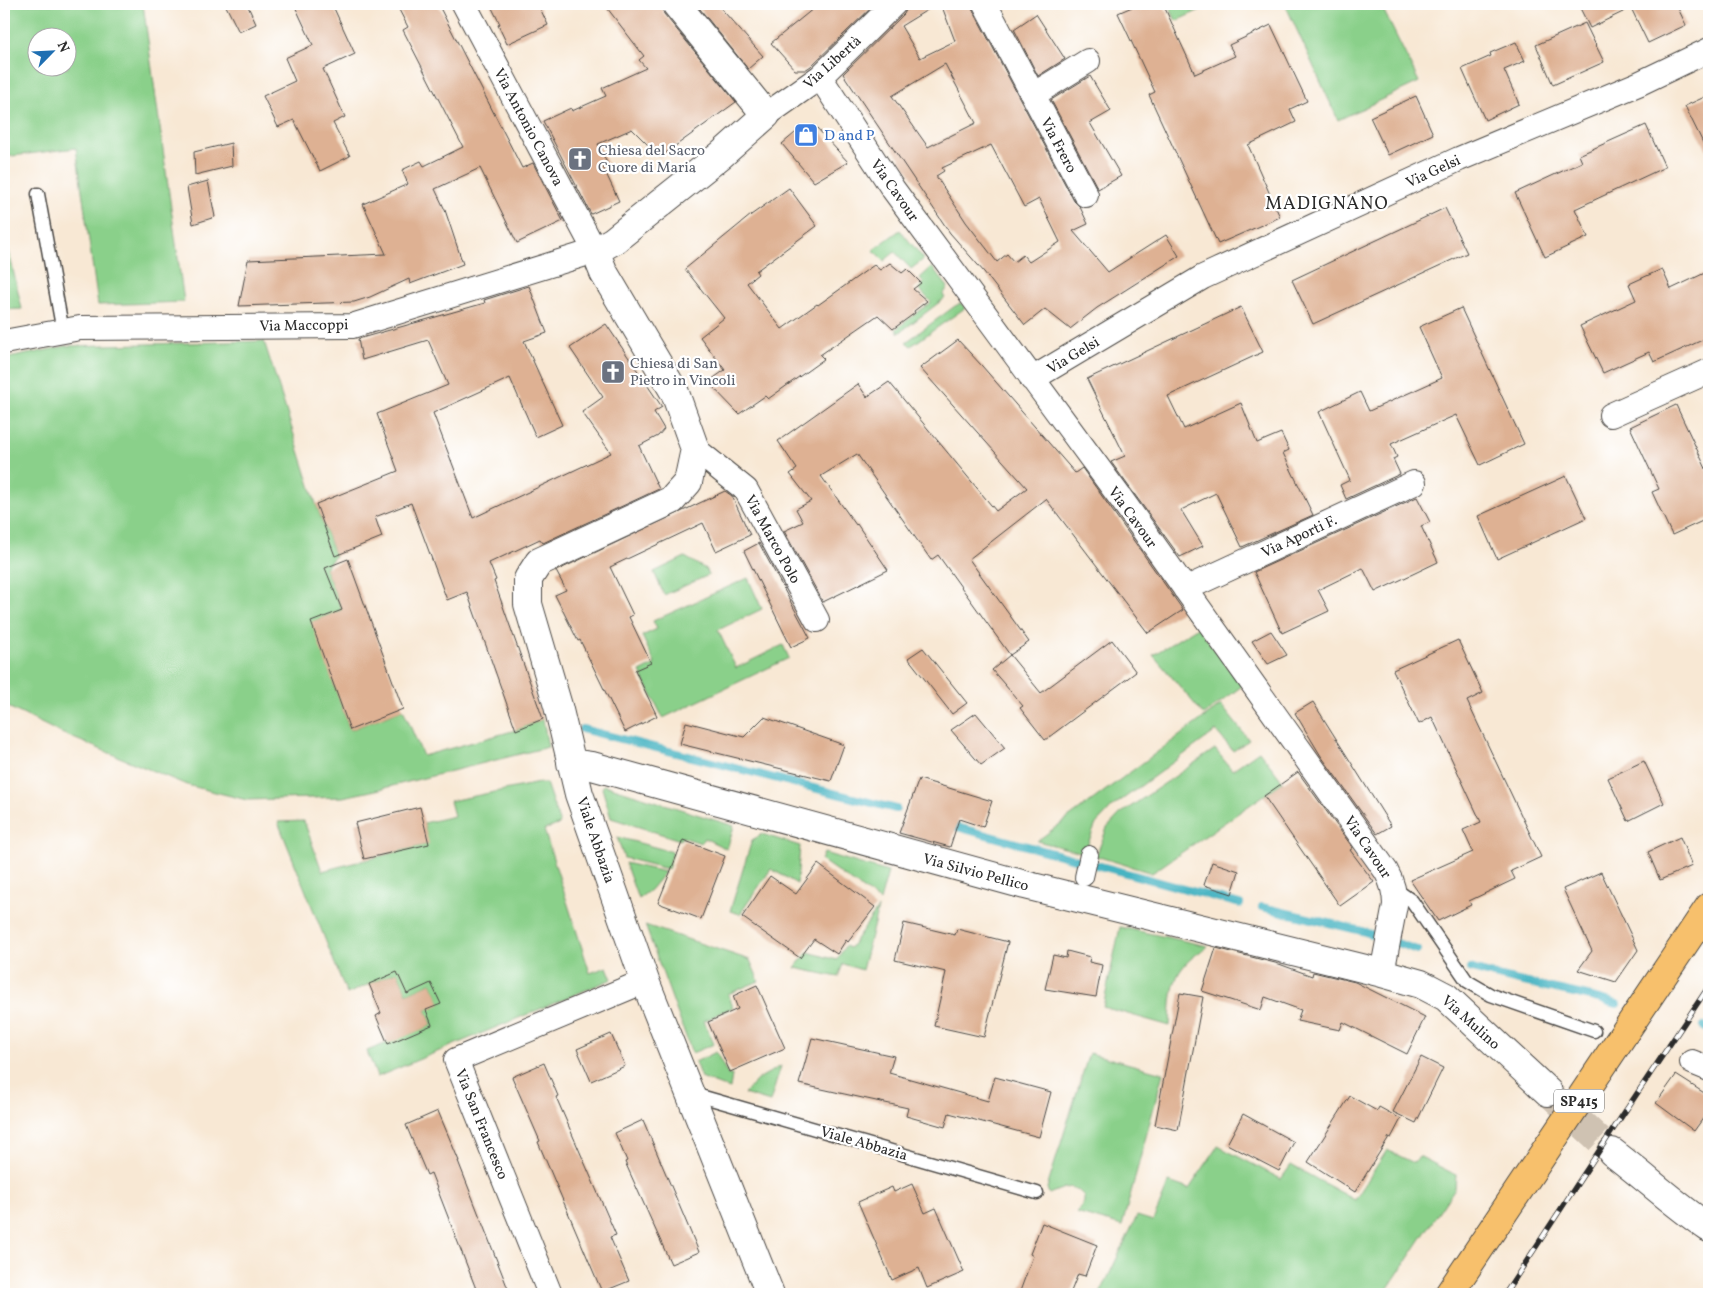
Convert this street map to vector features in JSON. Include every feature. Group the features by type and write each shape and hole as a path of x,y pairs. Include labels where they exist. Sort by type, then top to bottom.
{"main road":[{"name":"SP415","path":"1448,1294 1709,907"}],"street":[{"name":"Via Antonio Canova","path":"464,4 595,251"},
{"path":"676,4 766,115 721,155 613,241 595,251 604,273 676,393 695,449"},
{"name":"Via Libertà","path":"766,115 820,78 894,4"},
{"name":"Via Frero","path":"985,4 1086,195"},
{"name":"Via Gelsi","path":"1032,379 1203,277 1459,159 1638,84 1709,50"},
{"path":"1033,95 1088,61"},
{"name":"Via Cavour","path":"820,78 893,189 1185,589 1386,870 1395,894 1391,927 1383,965"},
{"name":"Via Maccoppi","path":"4,342 80,328 352,326 595,251"},
{"path":"1611,415 1709,371"},
{"name":"Viale Abbazia","path":"695,449 688,482 672,500 539,562 528,579 528,604 558,706 579,794 645,982 770,1294"},
{"name":"Via Marco Polo","path":"695,449 746,490 817,620"},
{"name":"Via Aporti F.","path":"1185,589 1414,483"},
{"name":"Via Silvio Pellico","path":"571,763 592,766 1025,886 1383,965"},
{"path":"1084,878 1089,855"},
{"name":"Via Mulino","path":"1383,965 1446,997 1548,1092"},
{"name":"Via San Francesco","path":"550,1294 456,1060 645,982"},
{"path":"1612,1152 1648,1179 1678,1206 1709,1228"}],"lane":[{"path":"38,194 63,332"},
{"path":"1395,894 1402,894 1412,901 1458,970 1476,988 1490,995 1594,1031"},
{"name":"Viale Abbazia","path":"690,1094 1037,1193"}],"green space":[{"path":"4,4 143,4 184,302 98,305 76,148 4,157"},
{"path":"1168,4 1213,4 1176,21"},
{"path":"1285,4 1384,4 1381,5 1419,82 1338,120"},
{"path":"4,230 22,309 4,310"},
{"path":"900,230 924,259 911,269 895,252 884,261 873,250"},
{"path":"932,267 948,287 943,295 945,298 899,333 896,329 931,302 919,289 924,283 920,278"},
{"path":"961,303 965,308 911,346 906,342 955,306"},
{"path":"264,341 316,504 335,556 325,568 342,610 312,622 350,730 403,709 423,756 516,730 543,719 548,747 343,797 247,800 187,785 61,733 4,705 4,359 66,346"},
{"path":"685,557 707,570 709,575 664,595 654,572"},
{"path":"748,578 762,609 718,630 736,668 783,645 789,658 663,718 640,672 655,664 642,636 657,629 653,621"},
{"path":"1198,627 1242,686 1204,715 1153,655"},
{"path":"1221,705 1249,740 1233,751 1216,731 1112,807 1096,824 1084,853 1037,841"},
{"path":"1215,749 1232,770 1259,751 1283,782 1152,873 1096,856 1107,828 1120,814"},
{"path":"546,783 560,824 544,830 590,973 607,967 612,979 377,1077 367,1051 432,1025 426,1010 440,1003 431,983 407,994 397,972 347,994 278,822 304,821 322,871 428,844 424,823 454,816 450,801"},
{"path":"604,785 734,826 727,849 704,838 701,843 682,837 680,840 611,818 602,788"},
{"path":"762,834 800,846 797,884 771,869 740,914 730,911 752,840"},
{"path":"617,837 673,852 668,869 624,858"},
{"path":"824,853 888,872 880,901 821,860"},
{"path":"625,863 665,872 650,890 638,899"},
{"path":"878,908 862,970 843,964 838,977 795,968 808,952 837,960 845,946 850,948"},
{"path":"645,925 750,960 759,981 728,994 733,1007 704,1021 714,1044 692,1053"},
{"path":"1120,927 1208,946 1186,963 1179,972 1172,994 1170,1026 1103,1007"},
{"path":"716,1052 728,1075 732,1075 730,1089 701,1078 695,1062"},
{"path":"1089,1053 1163,1073 1122,1226 1076,1213 1084,1202 1084,1196 1076,1189 1068,1188 1049,1194 1047,1188"},
{"path":"781,1066 770,1102 744,1094 758,1079"},
{"path":"1218,1146 1281,1179 1291,1165 1355,1200 1387,1150 1414,1163 1419,1156 1456,1175 1455,1188 1384,1294 1100,1294 1137,1216 1153,1221 1169,1182 1189,1189"}],"building":[{"path":"225,4 247,4 256,24 239,32"},
{"path":"294,4 332,4 355,54 323,69 345,117 333,123 350,156 320,171 294,120 278,127 263,96 295,81 285,58 313,45"},
{"path":"396,4 438,4 522,168 533,163 563,221 517,243 480,168 435,189 445,210 463,264 410,284 409,279 370,297 354,302 239,306 248,260 386,254 363,204 408,184 402,170 421,161 424,166 463,147 403,30 408,27"},
{"path":"490,4 538,4 548,25 507,44"},
{"path":"604,4 661,4 664,14 736,102 660,157 632,129 598,144 608,165 603,167 619,201 591,214 543,121 571,108 572,111 606,96 602,88 646,68 639,60 644,56"},
{"path":"696,4 717,4 763,56 748,69"},
{"path":"819,4 875,4 811,66 805,70 795,70 771,43"},
{"path":"907,4 937,4 901,26 920,58 955,41 941,4 971,4 1074,201 1080,207 1088,224 1073,231 1108,272 1166,235 1179,256 1097,308 1070,329 1045,309 1025,325 984,272 950,233 843,74 904,14","holes":["945,64 976,123 928,147 892,96","991,145 1024,207 1039,199 1060,242 1029,262 1023,255 1014,262 1007,254 997,262 966,222 936,176 944,171 942,168"]},
{"path":"1139,4 1163,4 1195,74 1235,56 1229,45 1271,25 1307,101 1290,109 1296,122 1248,145 1280,217 1218,244 1149,95 1155,92 1118,13"},
{"path":"1578,4 1676,4 1686,25 1648,43 1631,8 1590,28"},
{"path":"1036,14 1065,59 1038,76 1014,29"},
{"path":"1585,23 1604,62 1553,85 1536,45"},
{"path":"1516,42 1525,61 1504,70 1519,104 1485,120 1462,69 1491,56 1490,53"},
{"path":"1090,76 1111,111 1090,123 1121,176 1098,189 1051,100"},
{"path":"1709,95 1709,155 1685,106"},
{"path":"1416,96 1433,134 1388,155 1370,117"},
{"path":"1646,125 1665,167 1575,209 1588,237 1545,257 1515,193 1582,162 1579,155"},
{"path":"817,128 848,162 814,182 782,144 795,133"},
{"path":"231,143 232,166 195,175 194,152"},
{"path":"208,181 215,217 193,224 187,187"},
{"path":"789,188 817,226 756,271 758,274 747,283 782,329 874,265 880,270 890,263 902,273 907,269 921,283 913,289 927,301 914,311 915,313 893,329 878,315 820,355 824,359 768,399 765,396 739,414 708,382 725,370 700,337 724,318 685,269 751,215"},
{"path":"1445,208 1467,253 1313,324 1292,280"},
{"path":"1662,269 1671,289 1709,271 1709,337 1654,362 1649,352 1603,373 1580,326 1636,300 1629,284"},
{"path":"529,286 547,333 524,341 562,425 536,437 510,378 433,413 473,518 611,453 582,412 603,397 570,348 606,324 662,407 654,412 664,429 658,436 639,446 659,489 543,543 540,539 489,563 543,719 516,730 467,592 447,600 411,503 375,517 382,537 335,556 316,504 398,471 377,414 448,385 428,340 362,360 358,339 485,303 484,300"},
{"path":"1241,307 1263,352 1168,396 1184,429 1241,403 1257,443 1281,433 1289,450 1283,453 1313,515 1242,547 1216,493 1181,510 1203,546 1180,557 1111,462 1125,456 1087,379"},
{"path":"1461,308 1524,444 1480,465 1456,415 1391,444 1397,457 1393,459 1400,474 1346,499 1340,485 1350,480 1319,412 1360,392 1369,411 1442,378 1419,327"},
{"path":"958,340 1075,473 1082,468 1183,610 1148,633 1046,499 969,559 1029,642 1010,655 938,555 931,560 857,454 821,476 888,570 823,602 784,531 803,522 796,509 811,501 790,474 797,469 778,441 858,384 867,397 889,382 996,511 1027,488 920,368"},
{"path":"1676,405 1709,475 1709,518 1672,535 1652,492 1659,489 1630,427"},
{"path":"1566,476 1586,518 1497,559 1478,516"},
{"path":"725,491 732,496 750,535 716,551 703,523 610,567 633,615 629,617 651,663 635,670 657,716 625,732 580,640 578,641 555,595 566,590 556,571"},
{"path":"1417,497 1430,522 1421,526 1438,562 1375,592 1363,568 1318,590 1329,611 1282,633 1254,572"},
{"path":"759,543 810,638 791,647 744,551"},
{"path":"348,559 403,709 350,730 311,622 342,610 325,568"},
{"path":"1271,631 1287,655 1268,664 1252,641"},
{"path":"1112,640 1136,672 1045,740 1020,708 1023,706 992,670 1010,655 1041,693"},
{"path":"1458,640 1483,693 1467,701 1541,857 1511,871 1515,879 1469,901 1471,905 1438,921 1410,880 1473,852 1463,830 1481,822 1432,717 1419,724 1393,670"},
{"path":"923,648 967,703 952,714 908,658"},
{"path":"1313,702 1391,826 1377,834 1321,756 1295,713"},
{"path":"976,713 1005,748 981,765 951,730"},
{"path":"764,717 844,745 831,781 680,744 686,722 744,737"},
{"path":"1644,761 1664,803 1628,821 1608,778"},
{"path":"1298,772 1353,848 1350,850 1374,882 1340,906 1264,796"},
{"path":"919,779 992,801 983,827 959,819 950,847 899,833"},
{"path":"420,807 429,844 364,859 355,823"},
{"path":"1680,837 1692,866 1660,880 1648,852"},
{"path":"683,840 725,856 701,919 658,903"},
{"path":"1212,862 1239,871 1232,894 1204,885"},
{"path":"818,864 875,907 848,942 846,940 837,954 814,939 800,958 742,917 770,876 796,894"},
{"path":"1601,872 1638,950 1616,982 1578,970 1592,951 1563,889"},
{"path":"904,923 955,935 957,929 1008,942 984,1037 934,1026 946,972 895,960"},
{"path":"1216,948 1279,964 1312,976 1313,972 1355,982 1425,1017 1407,1054 1343,1022 1340,1030 1297,1021 1301,1010 1265,997 1261,1010 1202,991"},
{"path":"1067,951 1090,957 1089,962 1102,965 1096,997 1045,989 1053,955 1066,958"},
{"path":"397,972 407,994 431,983 441,1004 426,1010 432,1025 388,1044 376,1016 381,1013 369,984"},
{"path":"757,985 785,1048 730,1072 708,1022 738,1009 733,996"},
{"path":"1180,993 1203,997 1178,1130 1155,1125"},
{"path":"611,1034 625,1066 591,1081 577,1049"},
{"path":"812,1038 894,1056 889,1073 988,1101 995,1077 1051,1092 1039,1137 949,1113 945,1127 906,1116 908,1108 799,1084"},
{"path":"1421,1057 1443,1068 1416,1123 1393,1112"},
{"path":"544,1063 558,1096 556,1097 616,1235 610,1237 629,1281 602,1292 512,1077"},
{"path":"1676,1075 1709,1096 1709,1110 1694,1131 1656,1103"},
{"path":"1350,1096 1377,1111 1379,1107 1401,1119 1391,1138 1389,1137 1355,1192 1308,1162"},
{"path":"438,1111 510,1294 478,1294 431,1173 427,1175 406,1125"},
{"path":"1243,1114 1294,1142 1279,1171 1227,1144"},
{"path":"643,1120 699,1252 671,1264 625,1162 627,1161 615,1133"},
{"path":"912,1184 925,1213 936,1208 964,1272 927,1288 919,1268 892,1280 858,1202 892,1187 894,1192"},
{"path":"1042,1223 1097,1245 1085,1276 1078,1274 1070,1294 1019,1294 1033,1256 1030,1254"}],"waterway":[{"path":"582,729 896,809"},
{"path":"957,827 1240,904"},
{"path":"1262,907 1362,931 1417,950"},
{"path":"1470,968 1488,974 1617,1004"},
{"path":"1704,1027 1709,1030"}],"tunnel":[{"path":"1548,1092 1612,1152"}],"railway":[{"path":"1505,1294 1709,986"}],"place":[{"name":"D and P","path":"806,135"},
{"name":"Chiesa del Sacro Cuore di Maria","path":"580,159"},
{"name":"Chiesa di San Pietro in Vincoli","path":"613,372"}],"district":[{"name":"MADIGNANO","path":"1327,203"}]}
